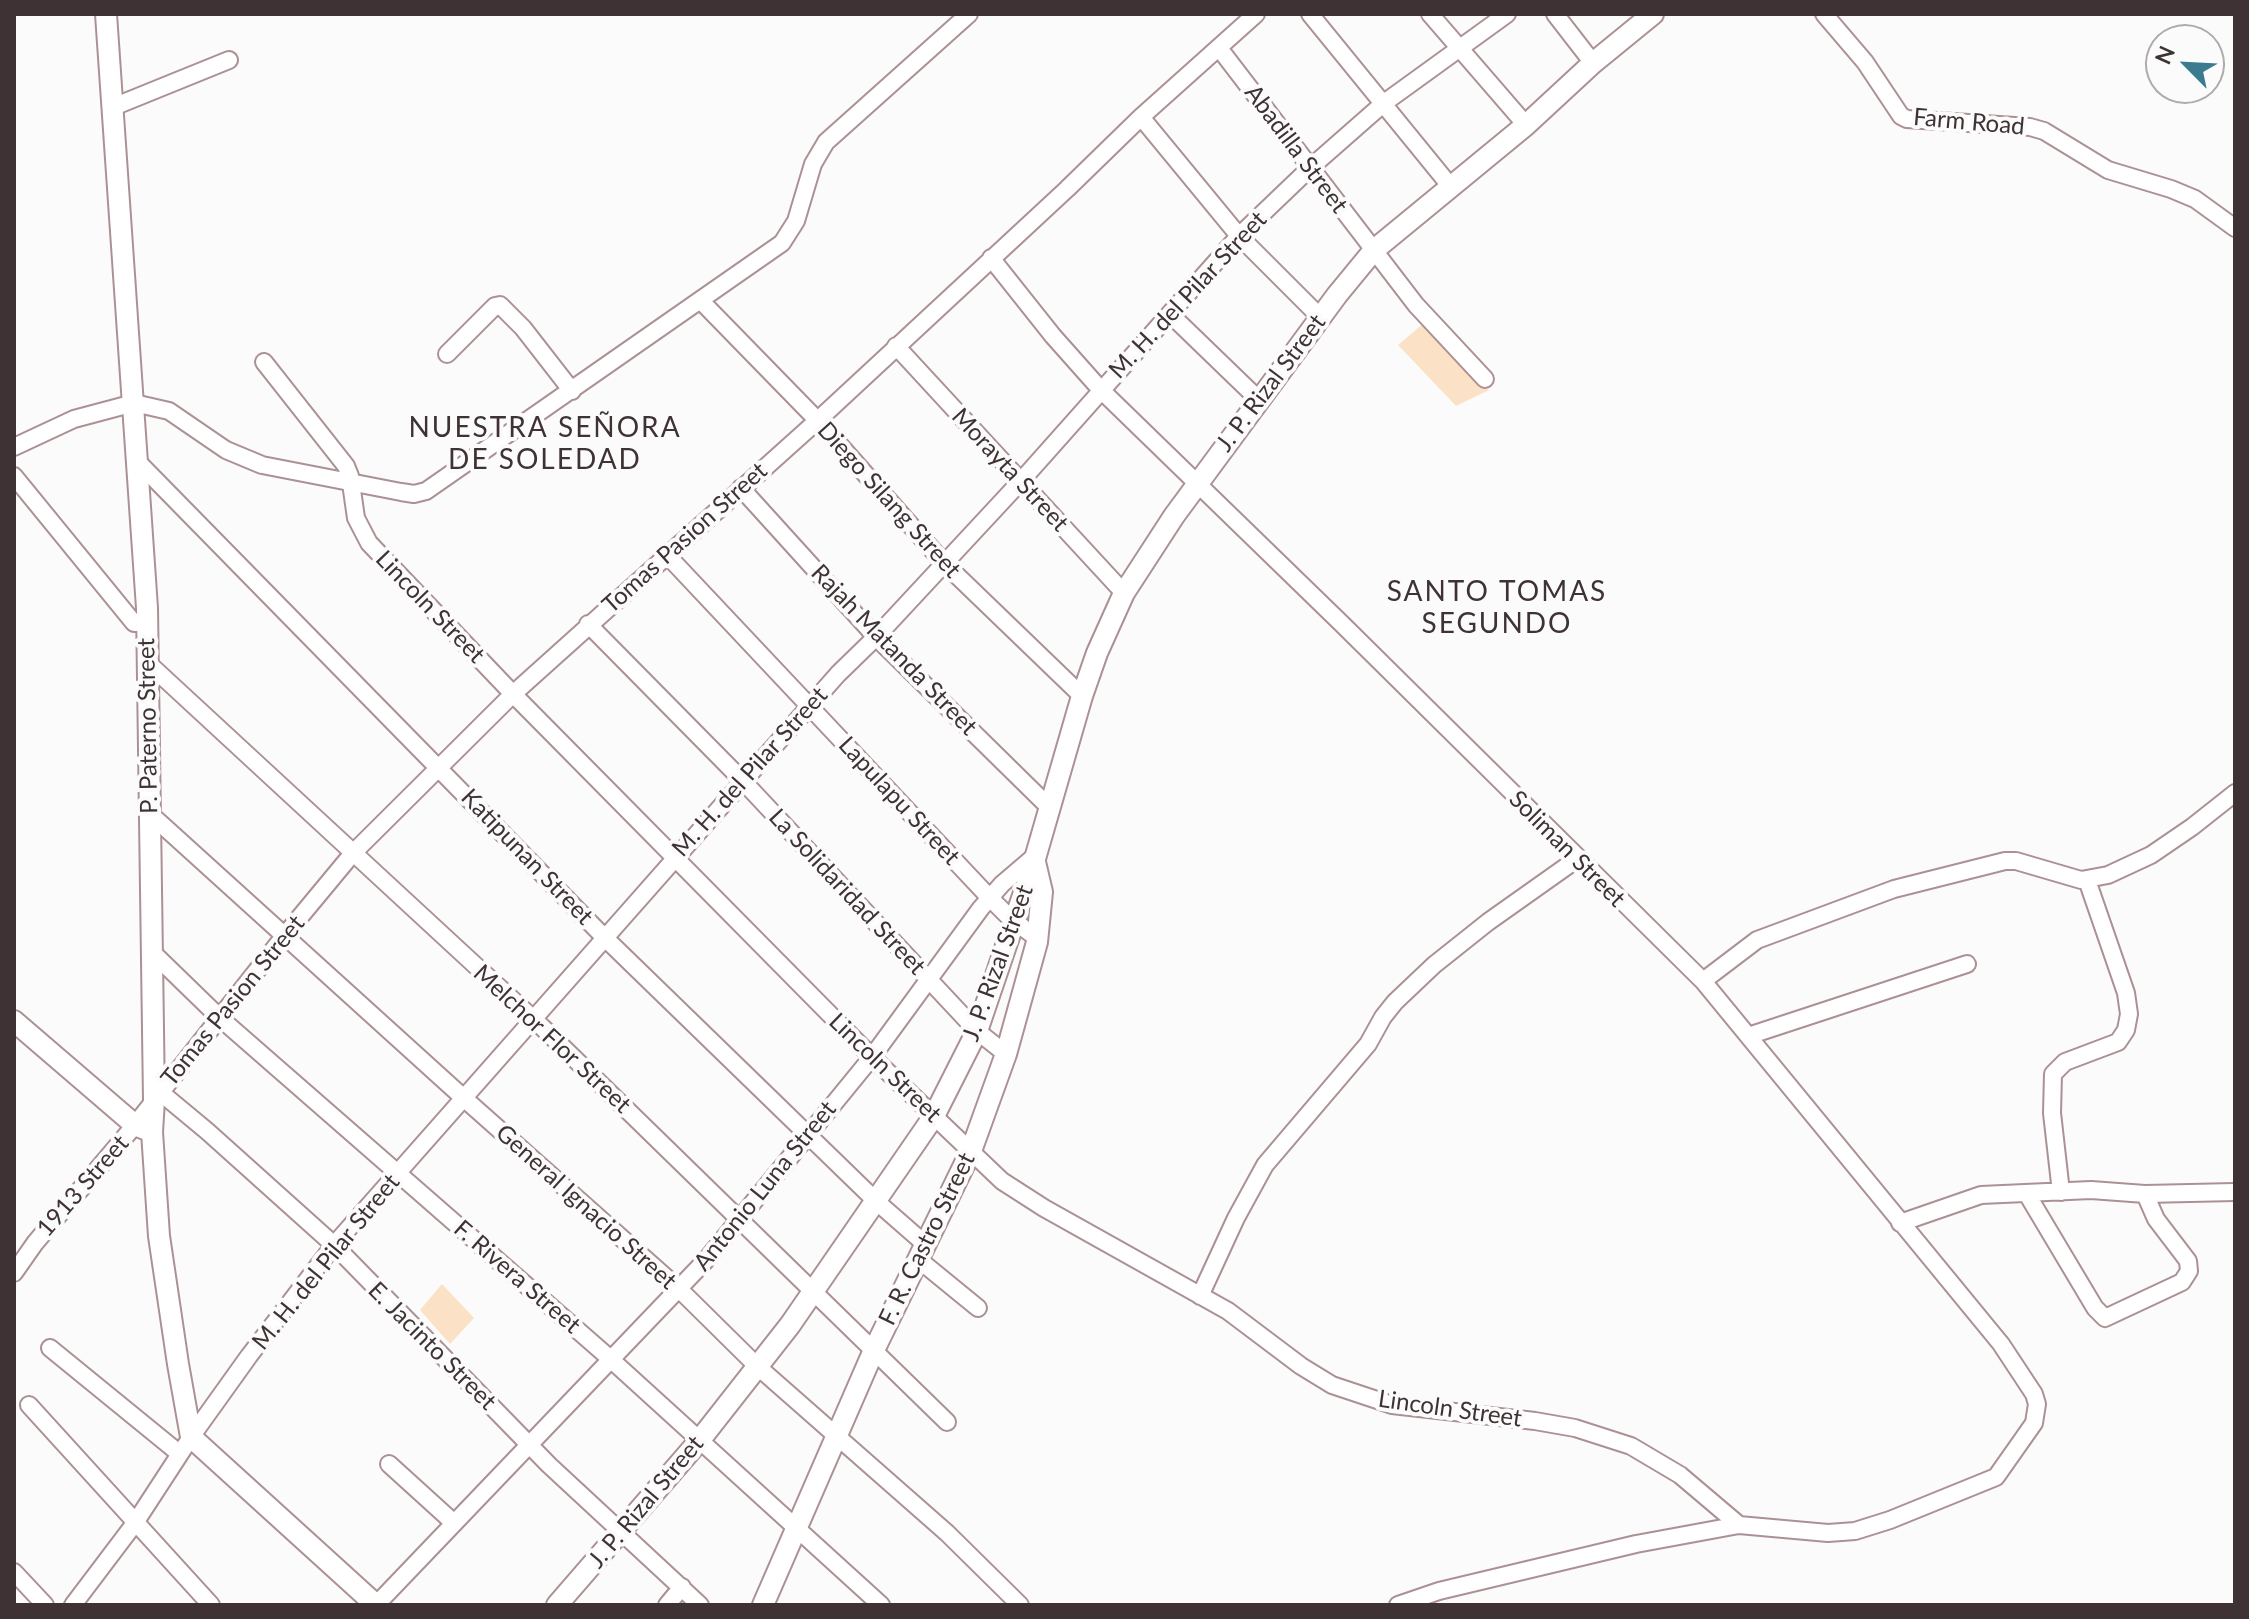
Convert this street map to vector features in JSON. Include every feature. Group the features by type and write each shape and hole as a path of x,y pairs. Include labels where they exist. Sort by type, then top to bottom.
{"main road":[{"name":"P. Paterno Street","path":"106,14 149,664 149,813 157,1096 144,1129 185,1446"},
{"name":"J. P. Rizal Street","path":"557,1605 699,1441 757,1366 814,1291 934,1116 977,1031 1035,858 1097,653 1124,593 1196,485 1320,317 1374,250 1526,125 1593,63 1653,14"},
{"name":"F. R. Castro Street","path":"763,1605 874,1350 971,1151 1021,1008 1037,938 1042,892 1035,858"},
{"path":"14,1021 144,1129"},
{"path":"185,1446 376,1605"}],"street":[{"path":"14,447 74,419 134,403 169,411 226,450 248,461 351,484 414,494 426,491 782,243 796,221 813,164 826,142 969,14"},
{"name":"Tomas Pasion Street","path":"157,1096 353,853 513,694 817,421 1141,117 1256,14"},
{"path":"1310,14 1451,187"},
{"path":"1430,14 1526,125"},
{"name":"M. H. del Pilar Street","path":"73,1605 135,1523 185,1446 290,1301 334,1245 742,780 1021,481 1239,236 1384,103 1507,14"},
{"path":"1555,14 1593,63"},
{"name":"Farm Road","path":"1824,14 1865,62 1901,116 1907,119 2030,127 2044,131 2108,170 2195,199 2235,228"},
{"name":"Abadilla Street","path":"1219,48 1416,305 1485,379"},
{"path":"113,107 229,60"},
{"path":"1141,117 1239,236 1320,317"},
{"name":"Soliman Street","path":"991,258 1101,390 1703,981 2001,1344 2034,1394 2037,1404 2034,1423 2016,1446 2004,1469 1986,1483 1855,1531 1828,1533 1739,1525"},
{"name":"Diego Silang Street","path":"701,301 817,421 944,563 1082,696"},
{"path":"447,354 495,306 500,305 523,328 572,391"},
{"path":"1170,314 1259,400"},
{"name":"Morayta Street","path":"896,346 1124,593"},
{"name":"Lincoln Street","path":"264,362 346,466 356,518 364,536 513,694 872,1057 1012,1189 1228,1311 1301,1366 1345,1391 1392,1405 1575,1428 1631,1446 1680,1475 1739,1525"},
{"name":"Katipunan Street","path":"137,461 604,937 810,1135 978,1308"},
{"path":"14,476 134,623 147,623"},
{"name":"Rajah Matanda Street","path":"741,488 876,637 1050,808"},
{"name":"Lapulapu Street","path":"666,554 989,897 1037,938"},
{"name":"La Solidaridad Street","path":"588,624 742,780 977,1031 1006,1054"},
{"name":"Melchor Flor Street","path":"149,664 532,1018 947,1422"},
{"path":"1703,981 1757,940 1894,889 2005,861 2016,861 2070,878 2087,880 2108,875 2151,855 2235,793"},
{"name":"General Ignacio Street","path":"149,813 679,1289 757,1366 947,1533 1020,1605"},
{"name":"Antonio Luna Street","path":"376,1605 742,1220 872,1057 989,897 1035,858"},
{"path":"1200,1296 1236,1218 1265,1165 1368,1044 1395,1002 1477,930 1577,859"},
{"path":"2061,1192 2052,1113 2053,1074 2065,1062 2118,1042 2126,1030 2129,1014 2126,993 2087,880"},
{"name":"F. Rivera Street","path":"152,952 220,1018 611,1360 881,1605"},
{"path":"1748,1036 1967,964"},
{"name":"E. Jacinto Street","path":"157,1096 207,1131 334,1245 563,1478 700,1605"},
{"name":"1913 Street","path":"14,1273 35,1243 144,1129"},
{"path":"1900,1223 1971,1197 2091,1190 2145,1194 2235,1192"},
{"path":"2027,1194 2095,1308 2105,1318 2182,1282 2188,1275 2188,1261 2156,1219 2145,1194"},
{"path":"50,1348 185,1446"},
{"path":"29,1405 211,1605"},
{"path":"389,1464 454,1523"},
{"path":"1398,1605 1439,1591 1636,1544 1739,1525"},
{"path":"14,1572 45,1605"},
{"path":"667,1605 682,1587"}],"shaded area":[{"path":"1424,323 1489,390 1456,406 1398,345"},
{"path":"442,1284 474,1318 450,1344 420,1310"}],"district":[{"name":"NUESTRA SEÑORA DE SOLEDAD","path":"545,444"},
{"name":"SANTO TOMAS SEGUNDO","path":"1497,608"}]}
